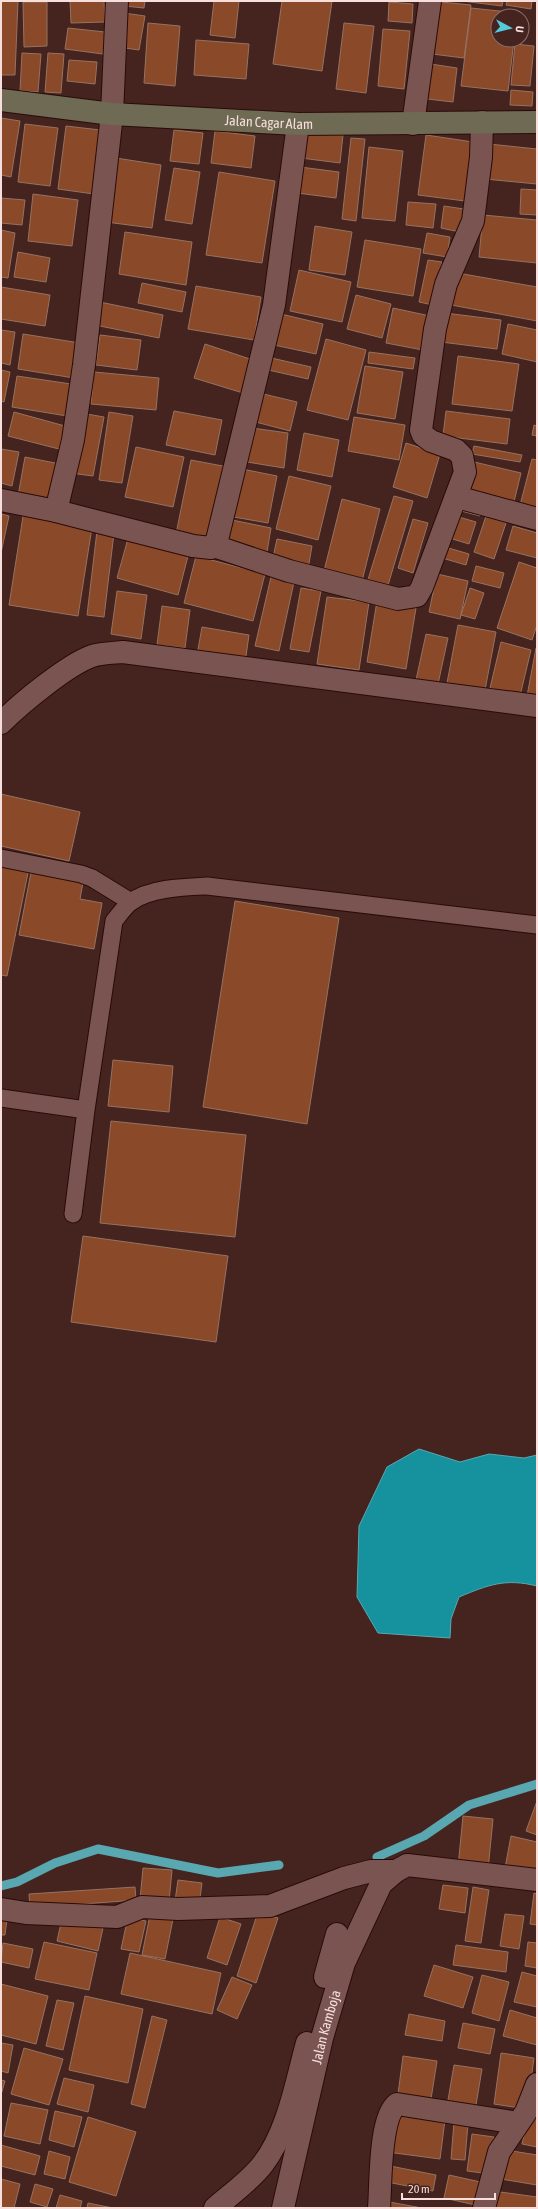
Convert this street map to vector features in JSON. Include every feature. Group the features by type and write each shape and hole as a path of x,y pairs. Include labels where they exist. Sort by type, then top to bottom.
{"street":[{"path":"56,511 73,440 84,365 112,114 117,1"},
{"path":"413,124 430,1"},
{"name":"Jalan Cagar Alam","path":"1,100 112,114 298,124 537,122"},
{"path":"1,500 56,511 193,546 211,548 214,546 289,571 398,599 417,596 422,587 464,479 462,456 456,450 431,441 423,435 421,430 435,329 446,284 473,221 481,157 482,122"},
{"path":"214,546 219,533 274,305 298,124"},
{"path":"457,497 537,519"},
{"path":"1,723 16,707 64,672 92,656 123,652 537,706"},
{"path":"1,1909 26,1913 117,1917 142,1907 178,1909 270,1906 344,1878 371,1871 401,1868 537,1880"},
{"name":"Jalan Kamboja","path":"282,2208 322,2038 344,1963 381,1884 401,1868"},
{"path":"215,2208 240,2187 263,2164 277,2140 290,2106 337,1934"},
{"path":"484,2208 499,2152 526,2112 537,2084"},
{"path":"379,2208 384,2135 389,2111 397,2104 518,2122"}],"lane":[{"path":"1,858 81,874 92,878 131,902"},
{"path":"73,1214 86,1110 114,921 131,902 156,892 177,888 207,886 537,925"},
{"path":"1,1098 86,1110"}],"water":[{"path":"419,1449 460,1462 489,1454 524,1458 537,1455 537,1586 515,1583 497,1584 459,1597 451,1619 450,1638 378,1633 357,1597 359,1526 387,1467"}],"building":[{"path":"1,1 18,1 15,75 1,75"},
{"path":"70,1 104,1 105,22 71,23"},
{"path":"124,1 145,1 144,8 124,6"},
{"path":"214,1 239,1 235,38 210,35"},
{"path":"282,1 332,1 322,71 273,64"},
{"path":"431,1 471,5 464,58 424,53"},
{"path":"462,1 503,1 502,6"},
{"path":"507,1 532,1 531,9 506,5"},
{"path":"23,2 47,2 47,46 24,47"},
{"path":"389,2 413,4 412,23 388,21"},
{"path":"471,8 490,10 490,48 513,48 508,91 461,86"},
{"path":"124,13 145,16 139,50 118,47"},
{"path":"148,23 180,26 175,86 144,83"},
{"path":"344,23 374,26 366,93 336,89"},
{"path":"68,28 105,32 103,54 65,49"},
{"path":"383,29 410,31 404,89 378,86"},
{"path":"196,40 249,44 246,79 194,75"},
{"path":"530,46 534,46 530,86 511,85 515,48 530,48"},
{"path":"22,53 41,54 38,92 20,91"},
{"path":"48,53 64,54 61,93 45,92"},
{"path":"69,60 97,62 95,84 67,81"},
{"path":"424,63 457,68 453,102 419,98"},
{"path":"511,90 533,92 532,106 510,105"},
{"path":"1,118 20,121 11,177 1,175"},
{"path":"25,124 58,128 50,186 18,182"},
{"path":"66,126 109,131 101,195 58,189"},
{"path":"174,130 203,133 199,164 170,161"},
{"path":"304,130 343,135 340,163 301,158"},
{"path":"215,131 255,136 251,168 211,163"},
{"path":"426,135 473,142 465,201 418,195"},
{"path":"351,138 365,139 356,221 342,219"},
{"path":"489,144 537,149 537,184 485,179"},
{"path":"369,147 403,151 395,221 362,218"},
{"path":"116,158 161,165 152,228 106,222"},
{"path":"300,167 339,172 336,198 297,193"},
{"path":"174,168 200,172 192,224 165,220"},
{"path":"219,172 275,181 262,263 206,255"},
{"path":"521,189 537,190 537,215 520,214"},
{"path":"33,194 78,200 72,246 28,241"},
{"path":"1,198 25,200 22,225 1,223"},
{"path":"408,202 436,204 433,228 406,225"},
{"path":"444,206 464,209 460,232 441,228"},
{"path":"483,215 537,220 537,263 479,257"},
{"path":"315,226 352,232 345,275 309,270"},
{"path":"1,230 15,233 8,278 1,277"},
{"path":"125,232 192,242 186,285 119,274"},
{"path":"427,233 450,237 447,257 423,253"},
{"path":"365,240 421,249 413,296 357,287"},
{"path":"18,252 50,258 46,282 14,277"},
{"path":"428,260 442,262 433,305 419,302"},
{"path":"299,270 351,282 342,322 290,311"},
{"path":"452,272 537,287 537,321 446,304"},
{"path":"142,283 186,292 182,312 138,303"},
{"path":"196,286 261,297 254,340 188,329"},
{"path":"1,287 50,295 45,326 1,319"},
{"path":"356,295 391,304 382,338 347,329"},
{"path":"95,301 163,315 159,338 90,324"},
{"path":"393,308 430,316 423,350 386,343"},
{"path":"445,313 501,320 497,349 441,342"},
{"path":"281,314 323,324 316,354 274,345"},
{"path":"508,324 537,330 537,362 502,354"},
{"path":"1,330 15,332 10,365 1,363"},
{"path":"23,334 80,343 74,378 18,369"},
{"path":"100,335 141,340 137,370 96,365"},
{"path":"326,339 366,350 348,420 307,410"},
{"path":"205,344 253,360 243,393 194,378"},
{"path":"369,352 415,358 413,369 368,363"},
{"path":"458,356 519,364 512,411 452,404"},
{"path":"267,357 311,367 308,379 264,369"},
{"path":"365,366 403,372 395,419 357,413"},
{"path":"1,370 10,372 4,402 1,401"},
{"path":"94,372 159,378 156,410 91,404"},
{"path":"17,376 71,384 67,416 12,407"},
{"path":"255,392 297,402 290,431 248,420"},
{"path":"174,411 222,420 215,455 166,445"},
{"path":"446,411 510,419 507,444 443,436"},
{"path":"14,412 65,426 59,449 8,436"},
{"path":"109,412 133,416 122,483 99,480"},
{"path":"81,413 104,417 93,476 70,473"},
{"path":"354,417 405,425 399,460 348,451"},
{"path":"534,425 537,426 537,436 532,435"},
{"path":"252,428 288,433 284,468 247,462"},
{"path":"304,433 339,440 332,477 297,470"},
{"path":"406,443 440,454 427,498 393,487"},
{"path":"474,446 522,455 520,462 472,454"},
{"path":"136,447 184,457 173,507 125,497"},
{"path":"1,449 19,452 12,486 1,483"},
{"path":"25,457 60,464 53,502 18,496"},
{"path":"532,459 537,460 537,503 533,517 518,513"},
{"path":"191,460 228,467 212,547 175,539"},
{"path":"470,461 521,473 512,510 461,498"},
{"path":"237,468 277,476 268,523 228,516"},
{"path":"289,476 331,486 318,540 276,529"},
{"path":"394,496 413,501 386,592 366,586"},
{"path":"342,499 380,509 362,581 324,571"},
{"path":"455,505 481,512 480,516 454,509"},
{"path":"24,510 93,521 78,616 9,605"},
{"path":"487,513 507,520 494,559 474,552"},
{"path":"1,514 9,516 1,553"},
{"path":"452,515 476,522 469,544 446,537"},
{"path":"413,519 428,523 413,573 398,568"},
{"path":"232,520 271,528 266,558 226,550"},
{"path":"513,526 537,533 537,558 506,550"},
{"path":"97,531 114,533 104,617 87,615"},
{"path":"129,535 189,552 178,595 117,578"},
{"path":"277,539 312,546 308,569 272,562"},
{"path":"445,547 469,554 466,565 442,558"},
{"path":"196,556 265,574 253,621 184,603"},
{"path":"519,562 537,568 537,625 532,640 497,628"},
{"path":"476,566 504,573 500,588 472,581"},
{"path":"437,574 468,581 460,619 429,612"},
{"path":"271,577 294,582 279,651 255,646"},
{"path":"301,588 321,591 309,652 290,649"},
{"path":"470,588 484,593 475,619 461,615"},
{"path":"117,591 147,595 141,639 111,634"},
{"path":"327,597 369,602 359,670 317,664"},
{"path":"377,601 416,608 406,669 367,662"},
{"path":"162,606 190,610 185,648 157,645"},
{"path":"458,625 496,632 485,690 447,683"},
{"path":"202,627 249,635 245,663 197,655"},
{"path":"426,634 448,638 438,684 416,680"},
{"path":"501,642 531,650 520,696 490,688"},
{"path":"537,648 537,698 527,696"},
{"path":"1,794 80,812 69,861 1,846"},
{"path":"1,863 29,868 7,976 1,975"},
{"path":"32,867 84,877 80,899 102,903 94,949 19,935"},
{"path":"235,901 339,918 307,1124 203,1107"},
{"path":"113,1060 173,1066 169,1112 108,1106"},
{"path":"111,1121 246,1135 235,1237 100,1223"},
{"path":"83,1236 228,1256 216,1342 71,1322"},
{"path":"537,1801 537,1835 526,1831"},
{"path":"463,1816 493,1819 488,1870 458,1867"},
{"path":"511,1836 537,1842 537,1875 505,1868"},
{"path":"143,1868 172,1870 169,1902 140,1900"},
{"path":"178,1880 202,1883 199,1905 175,1901"},
{"path":"443,1885 468,1888 465,1913 439,1909"},
{"path":"135,1887 136,1900 30,1908 29,1894"},
{"path":"473,1887 489,1890 481,1943 465,1941"},
{"path":"534,1893 537,1894 537,1925 530,1924"},
{"path":"258,1912 278,1918 256,1983 237,1976"},
{"path":"505,1914 524,1916 519,1949 500,1946"},
{"path":"150,1915 173,1919 165,1959 142,1955"},
{"path":"128,1917 146,1921 139,1952 121,1949"},
{"path":"220,1917 241,1924 227,1965 207,1958"},
{"path":"1,1918 7,1919 5,1935 1,1935"},
{"path":"62,1919 103,1928 98,1951 57,1941"},
{"path":"44,1942 97,1953 89,1990 35,1979"},
{"path":"528,1942 537,1943 537,1968 525,1966"},
{"path":"3,1943 33,1949 29,1968 1,1962"},
{"path":"456,1945 508,1952 506,1972 453,1965"},
{"path":"130,1953 221,1973 212,2014 121,1994"},
{"path":"434,1965 473,1977 463,2008 424,1996"},
{"path":"522,1972 537,1976 537,2007 514,2002"},
{"path":"482,1975 509,1982 499,2021 472,2013"},
{"path":"232,1977 252,1985 237,2019 217,2010"},
{"path":"1,1984 48,1996 36,2044 1,2035"},
{"path":"85,1996 143,2009 128,2083 69,2070"},
{"path":"57,2000 74,2003 63,2050 46,2046"},
{"path":"510,2010 537,2018 537,2045 503,2036"},
{"path":"409,2014 445,2021 442,2041 405,2035"},
{"path":"152,2016 167,2020 145,2108 131,2104"},
{"path":"463,2023 495,2029 490,2054 458,2048"},
{"path":"1,2043 13,2045 8,2073 1,2071"},
{"path":"24,2048 63,2059 49,2105 11,2094"},
{"path":"501,2053 534,2058 527,2109 494,2104"},
{"path":"403,2056 437,2061 431,2099 398,2094"},
{"path":"454,2065 482,2069 475,2111 447,2106"},
{"path":"64,2078 94,2085 88,2112 57,2104"},
{"path":"1,2080 5,2081 1,2095"},
{"path":"11,2103 48,2110 40,2144 4,2136"},
{"path":"55,2111 82,2117 74,2147 49,2140"},
{"path":"392,2114 445,2120 440,2159 387,2152"},
{"path":"88,2117 136,2132 116,2196 69,2182"},
{"path":"528,2118 537,2120 537,2147 522,2144"},
{"path":"454,2122 468,2123 465,2160 451,2159"},
{"path":"472,2134 494,2137 490,2174 467,2171"},
{"path":"1,2145 40,2156 35,2175 1,2166"},
{"path":"506,2150 537,2155 537,2185 501,2179"},
{"path":"49,2151 70,2157 65,2179 44,2174"},
{"path":"385,2165 436,2175 433,2191 382,2181"},
{"path":"449,2175 485,2183 480,2206 444,2198"},
{"path":"1,2179 20,2184 14,2208 1,2208"},
{"path":"35,2184 53,2189 47,2207 30,2202"},
{"path":"493,2191 537,2197 537,2208 491,2208"},
{"path":"60,2195 82,2201 80,2208 56,2208"},
{"path":"384,2201 422,2208 383,2208"},
{"path":"88,2203 113,2208 87,2208"}],"waterway":[{"path":"377,1857 424,1836 469,1805 537,1784"},
{"path":"1,1886 17,1882 55,1863 98,1849 218,1873 279,1865"}]}
